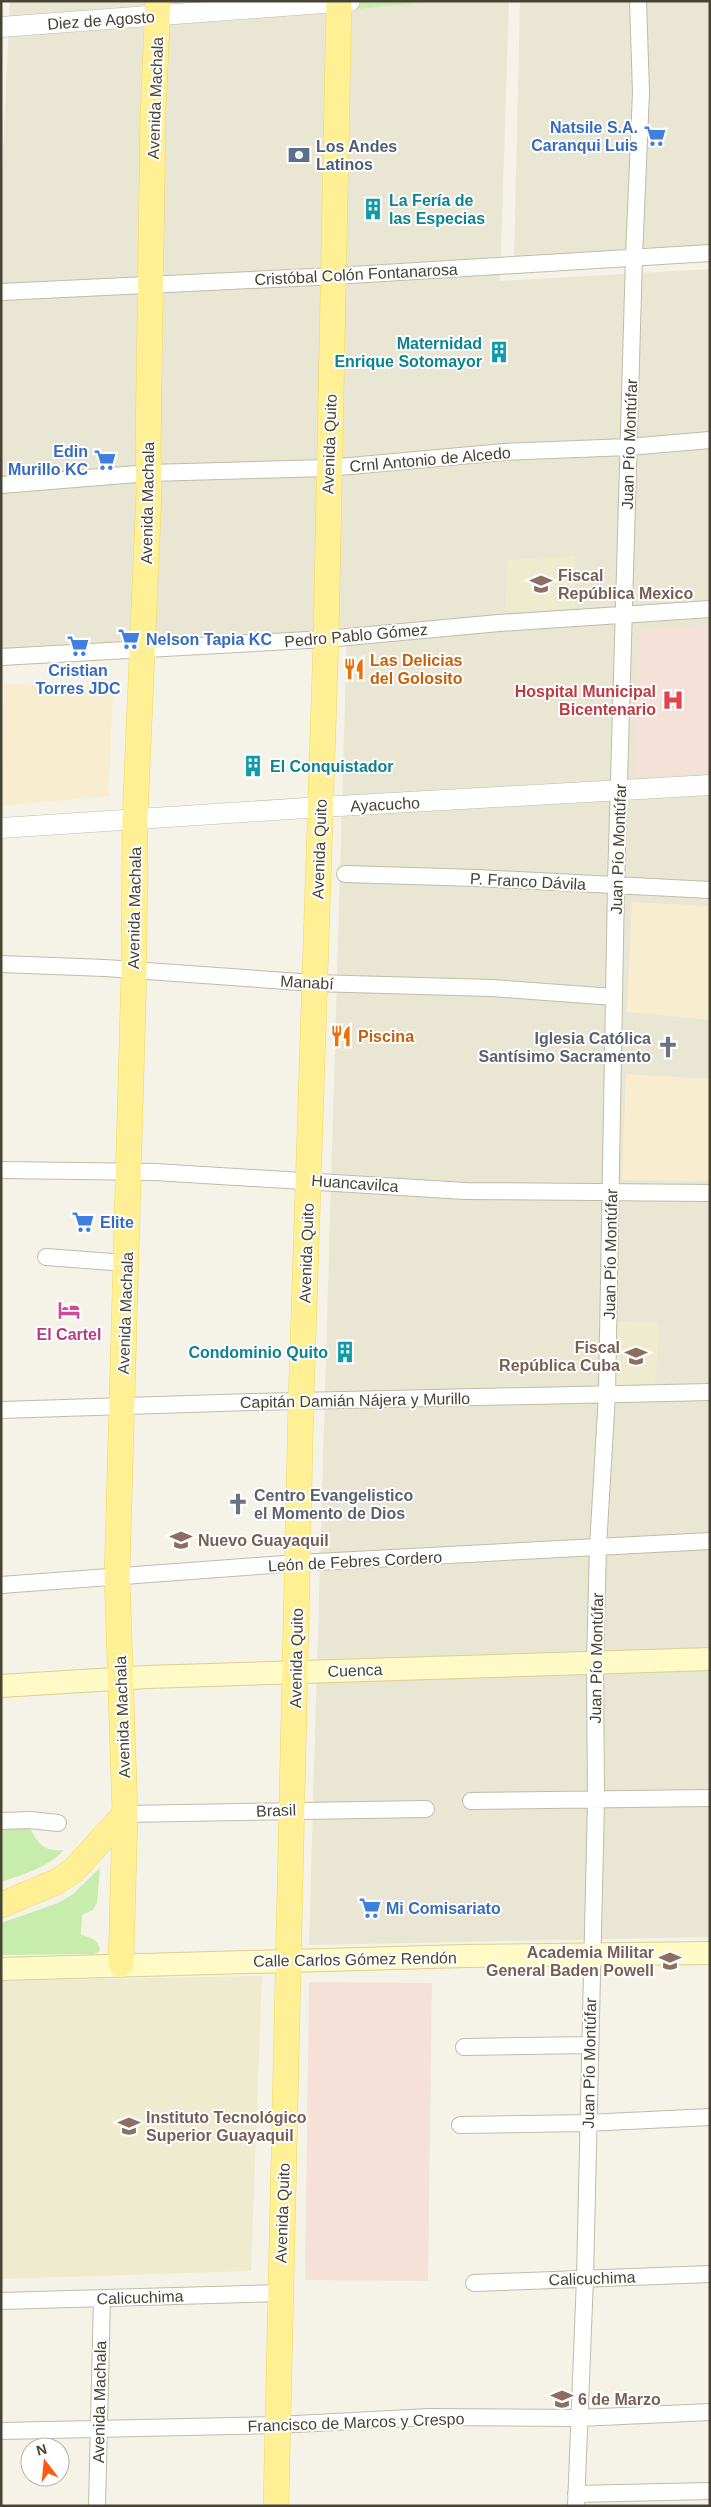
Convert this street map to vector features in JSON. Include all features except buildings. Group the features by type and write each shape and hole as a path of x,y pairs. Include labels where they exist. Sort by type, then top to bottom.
{"main road":[{"name":"Avenida Quito","path":"276,2506 302,1402 326,639 328,468 343,2"},
{"name":"Avenida Machala","path":"121,1964 125,1814 122,1678 117,1576 134,971 135,819 148,473 153,114 158,8"},
{"name":"Cuenca","path":"1,1686 122,1678 710,1658"},
{"path":"1,1905 56,1882 74,1870 125,1814"},
{"name":"Calle Carlos Gómez Rendón","path":"1,1969 289,1960 710,1953"}],"street":[{"name":"Juan Pío Montúfar","path":"576,2500 585,2278 587,2123 596,1801 595,1663 598,1547 607,1394 616,885 625,614 628,447 641,92 638,1"},
{"name":"Diez de Agosto","path":"1,27 158,8 343,2"},
{"name":"Cristóbal Colón Fontanarosa","path":"1,292 335,276 710,253"},
{"name":"Crnl Antonio de Alcedo","path":"1,485 148,473 328,468 504,452 628,447 710,440"},
{"name":"Pedro Pablo Gómez","path":"1,657 326,639 625,614 710,609"},
{"name":"Ayacucho","path":"1,828 321,807 710,785"},
{"name":"P. Franco Dávila","path":"345,874 710,890"},
{"name":"Manabí","path":"1,964 314,983 491,988 614,997"},
{"name":"Huancavilca","path":"1,1170 129,1172 308,1180 465,1191 612,1191 710,1194"},
{"path":"46,1257 126,1263"},
{"name":"Capitán Damián Nájera y Murillo","path":"1,1410 122,1405 710,1392"},
{"name":"León de Febres Cordero","path":"1,1586 298,1563 710,1541"},
{"path":"471,1801 596,1801 710,1798"},
{"name":"Brasil","path":"125,1814 426,1809"},
{"path":"1,1821 58,1823"},
{"path":"464,2047 589,2045"},
{"path":"460,2125 587,2123 710,2117"},
{"name":"Calicuchima","path":"474,2283 710,2274"},
{"name":"Calicuchima","path":"1,2301 280,2293"},
{"name":"Avenida Machala","path":"97,2506 102,2298"},
{"name":"Francisco de Marcos y Crespo","path":"1,2431 98,2431 277,2425 429,2417 579,2418 710,2412"},
{"path":"576,2500 710,2490"}],"shaded area":[{"path":"10,1 509,1 500,281 710,269 710,1937 309,1945 347,630 1,654 1,195"},
{"path":"520,1 710,1 710,249 514,260"},
{"name":"Fiscal República Mexico","path":"575,556 575,608 505,612 507,560"},
{"name":"Hospital Municipal Bicentenario","path":"710,626 710,772 635,775 639,629"},
{"path":"4,684 113,687 109,796 1,806"},
{"path":"632,902 710,906 710,1020 627,1012"},
{"path":"626,1074 710,1079 710,1181 622,1180"},
{"name":"Fiscal República Cuba","path":"616,1321 659,1323 655,1388 614,1389"},
{"name":"Instituto Tecnológico Superior Guayaquil","path":"262,1976 251,2271 1,2279 1,1981"},
{"path":"309,1982 432,1983 428,2281 305,2280"}],"green space":[{"path":"356,1 434,1 356,9"},
{"path":"1,1828 30,1828 36,1839 43,1846 52,1850 64,1850 43,1866 1,1882"},
{"path":"100,1868 97,1903 93,1910 82,1915 81,1935 96,1941 100,1951 94,1954 1,1955 1,1923 58,1903 73,1894"}],"place":[{"name":"Natsile S.A. Caranqui Luis","path":"655,136"},
{"name":"Los Andes Latinos","path":"299,155"},
{"name":"La Fería de las Especias","path":"373,209"},
{"name":"Maternidad Enrique Sotomayor","path":"499,352"},
{"name":"Edin Murillo KC","path":"105,460"},
{"name":"Fiscal República Mexico","path":"541,584"},
{"name":"Nelson Tapia KC","path":"129,639"},
{"name":"Cristian Torres JDC","path":"78,646"},
{"name":"Las Delicias del Golosito","path":"354,669"},
{"name":"Hospital Municipal Bicentenario","path":"673,700"},
{"name":"El Conquistador","path":"253,766"},
{"name":"Piscina","path":"341,1036"},
{"name":"Iglesia Católica Santísimo Sacramento","path":"668,1047"},
{"name":"Elite","path":"83,1222"},
{"name":"El Cartel","path":"69,1310"},
{"name":"Condominio Quito","path":"345,1352"},
{"name":"Fiscal República Cuba","path":"636,1356"},
{"name":"Centro Evangelistico el Momento de Dios","path":"238,1504"},
{"name":"Nuevo Guayaquil","path":"181,1540"},
{"name":"Mi Comisariato","path":"370,1908"},
{"name":"Academia Militar General Baden Powell","path":"670,1961"},
{"name":"Instituto Tecnológico Superior Guayaquil","path":"129,2126"},
{"name":"6 de Marzo","path":"562,2399"}]}
